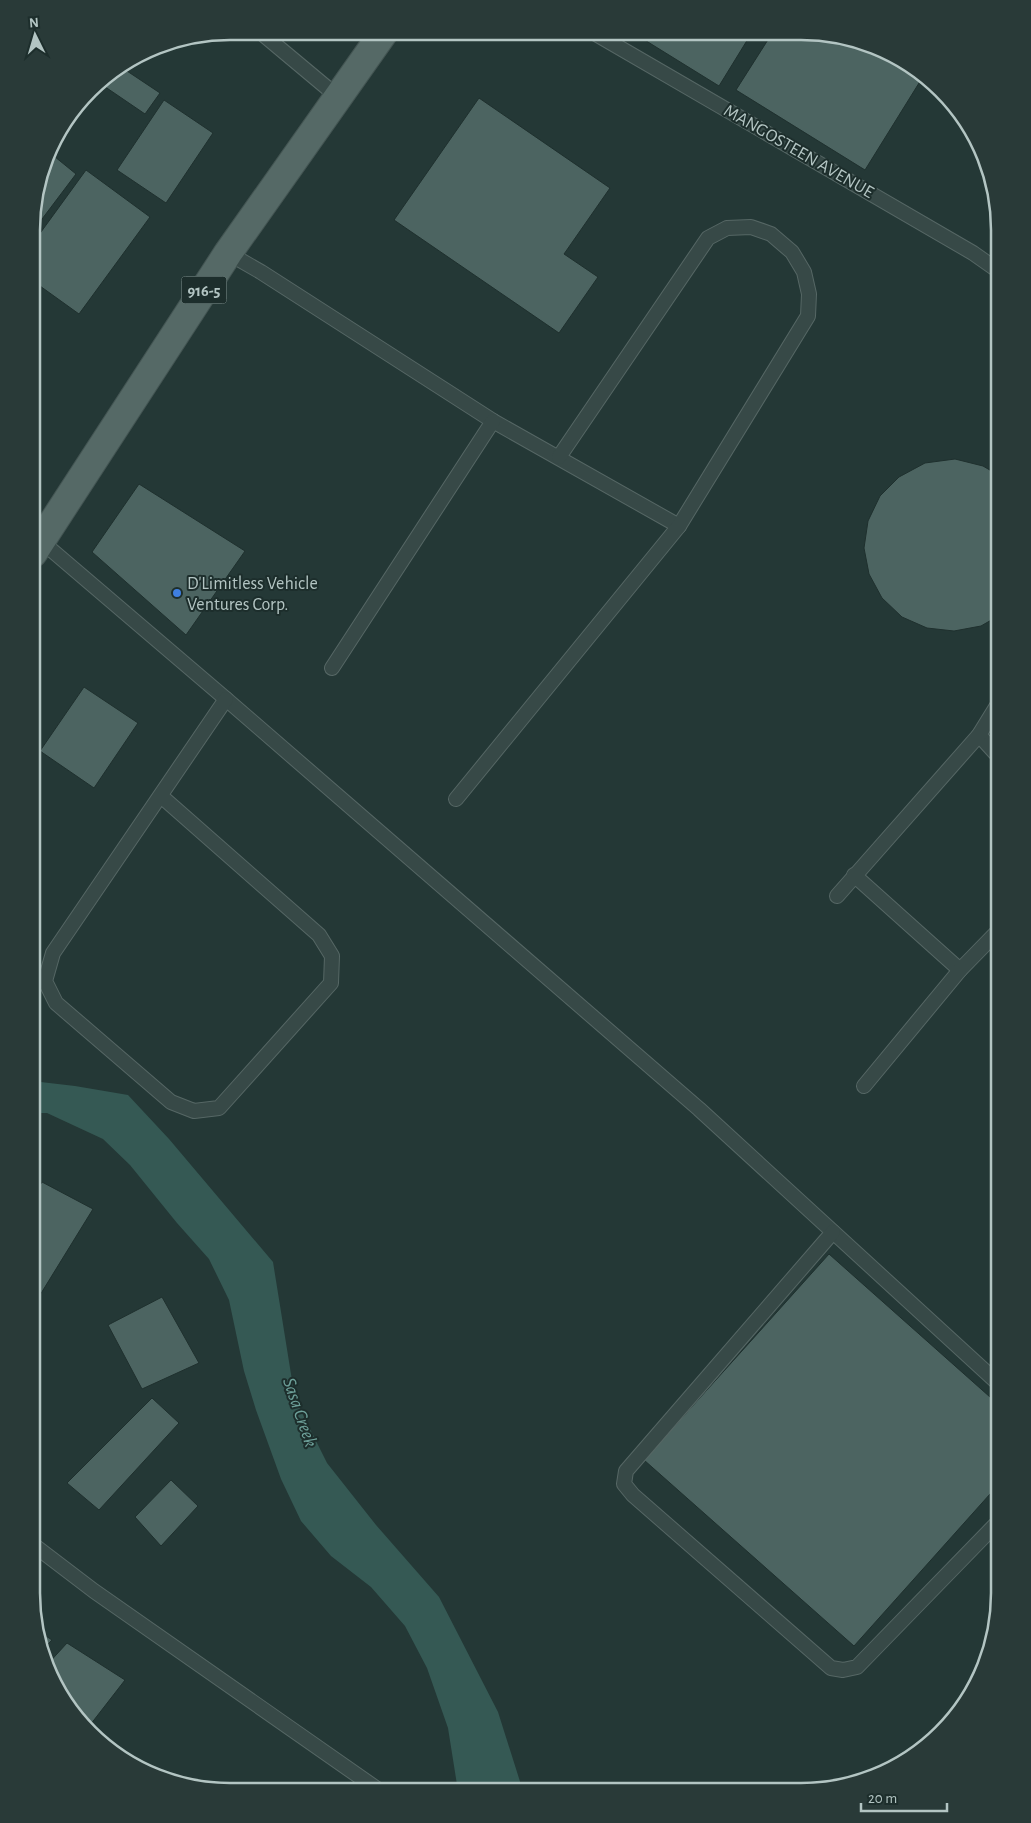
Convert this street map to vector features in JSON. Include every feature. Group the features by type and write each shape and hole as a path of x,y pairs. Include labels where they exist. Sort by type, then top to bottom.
{"main road":[{"name":"916-5","path":"40,541 228,253 378,40"}],"lane":[{"path":"270,40 338,97"},
{"name":"MANGOSTEEN AVENUE","path":"606,40 973,253 991,266"},
{"path":"456,799 679,526 808,316 810,294 804,272 792,252 771,234 751,227 727,228 708,238 558,457"},
{"path":"228,253 261,272 493,421 679,526"},
{"path":"332,668 493,421"},
{"path":"40,550 226,699 699,1110 991,1377"},
{"path":"160,796 319,935 332,956 331,983 219,1108 194,1111 171,1102 56,1003 45,981 53,953 226,699"},
{"path":"837,896 979,735 991,716"},
{"path":"979,735 991,748"},
{"path":"854,875 960,970"},
{"path":"864,1086 960,970 991,938"},
{"path":"833,1232 626,1471 624,1484 633,1495 830,1668 843,1670 857,1668 991,1529"},
{"path":"40,1550 94,1591 370,1783"}],"water":[{"name":"Sasa Creek","path":"40,1082 128,1095 169,1139 273,1262 295,1399 327,1463 376,1525 439,1597 498,1712 520,1783 457,1783 448,1728 427,1668 405,1626 371,1587 331,1556 301,1521 281,1479 244,1371 229,1300 209,1259 130,1165 103,1139 47,1113 40,1113"}],"building":[{"path":"645,40 747,40 719,86"},
{"path":"768,40 813,40 850,46 874,54 896,65 920,82 865,170 736,90"},
{"path":"127,71 160,93 145,114 105,87"},
{"path":"479,98 610,188 564,254 598,277 559,333 394,220"},
{"path":"164,100 213,133 166,203 117,170"},
{"path":"54,156 76,174 40,222 46,181"},
{"path":"86,170 150,217 79,314 40,286 40,233"},
{"path":"955,459 983,466 991,471 991,620 981,626 954,631 927,628 902,617 882,598 869,574 864,548 868,521 880,496 899,477 925,463"},
{"name":"D'Limitless Vehicle Ventures Corp.","path":"139,484 245,551 186,635 92,552"},
{"path":"84,687 138,723 94,788 40,751"},
{"path":"42,1182 93,1209 40,1295 40,1185"},
{"path":"829,1254 991,1398 991,1493 854,1646 644,1460"},
{"path":"162,1297 199,1363 142,1389 108,1325"},
{"path":"152,1398 179,1423 99,1510 67,1483"},
{"path":"171,1480 198,1506 161,1546 135,1517"},
{"path":"45,1635 52,1640 47,1645"},
{"path":"67,1643 125,1680 92,1723 79,1709 65,1688 52,1660"}],"place":[{"name":"D'Limitless Vehicle Ventures Corp.","path":"177,593"}]}
